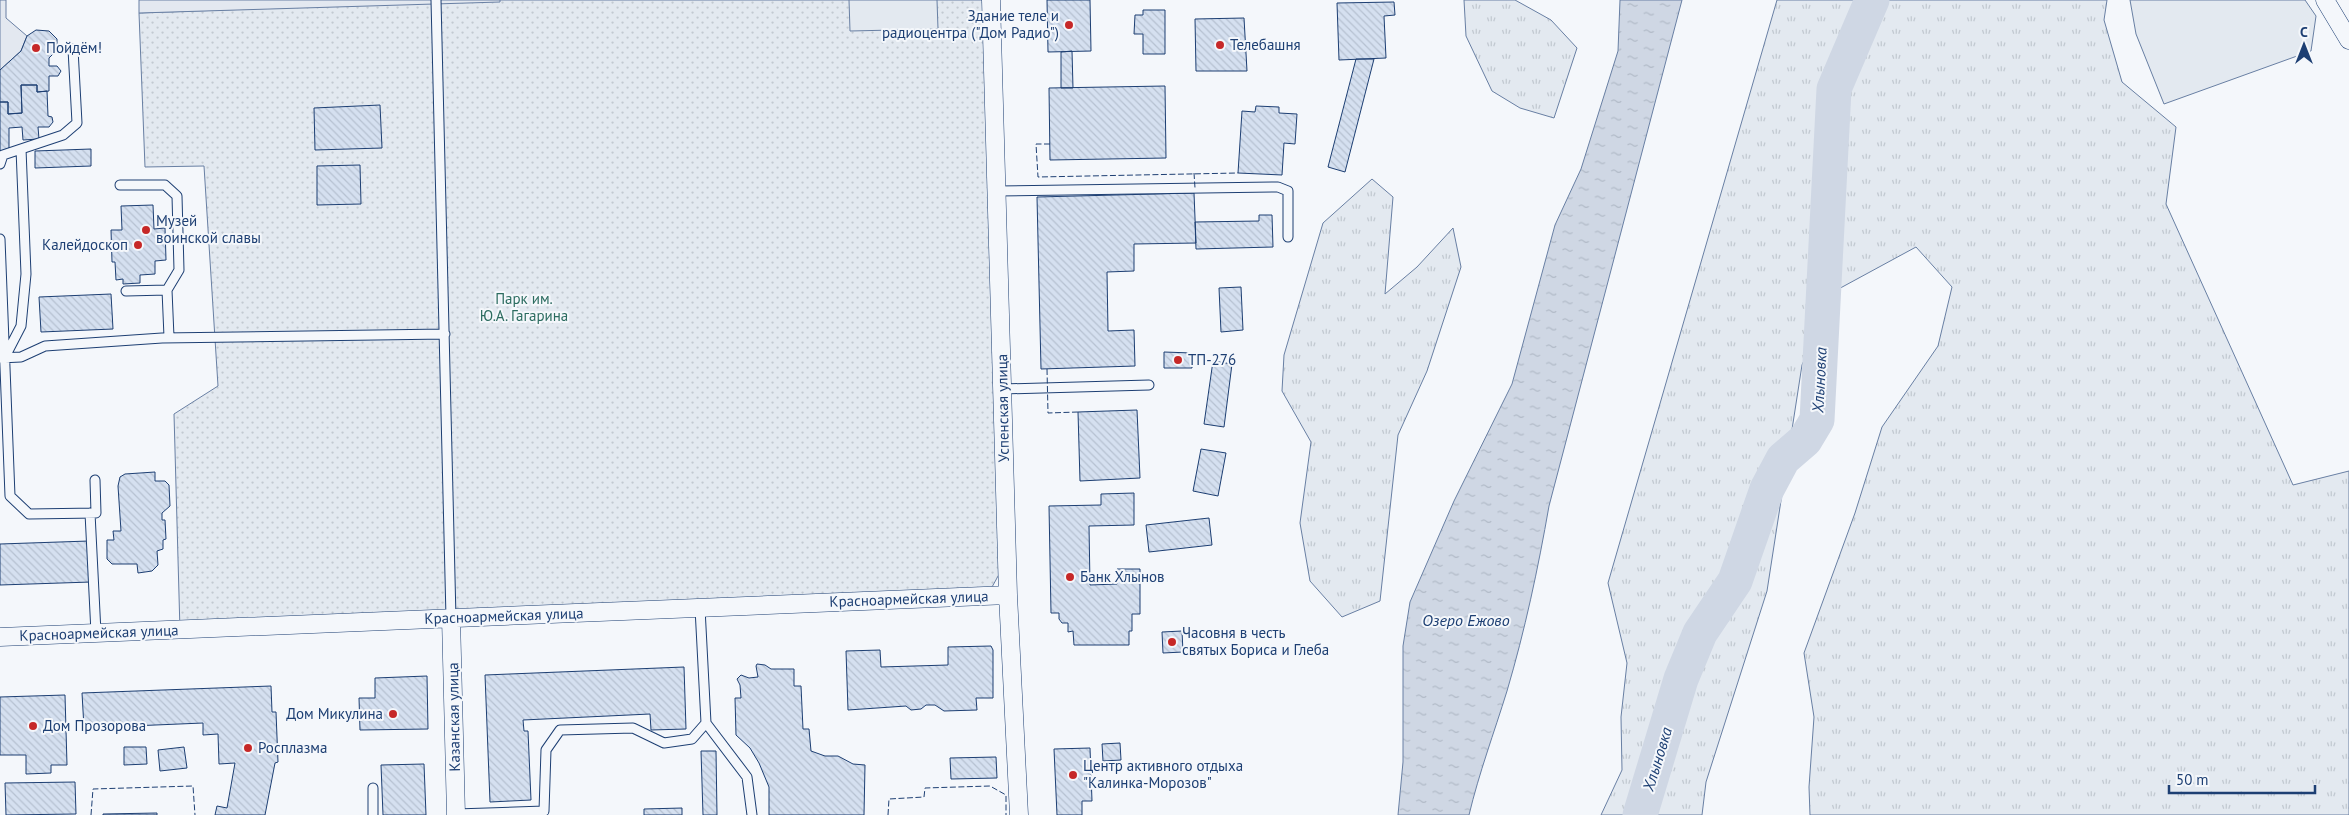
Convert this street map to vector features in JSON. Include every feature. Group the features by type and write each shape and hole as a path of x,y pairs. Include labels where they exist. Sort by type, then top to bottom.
{"street":[{"name":"Успенская улица","path":"991,0 1008,595 1020,815"},
{"path":"2325,0 2349,40"},
{"name":"Красноармейская улица","path":"0,637 1008,595"},
{"name":"Казанская улица","path":"451,618 456,814"}],"lane":[{"path":"436,0 451,618"},
{"path":"0,164 3,155 62,135 77,123 73,49"},
{"path":"2,358 21,326 26,274 21,149"},
{"path":"120,185 165,184 176,196 179,270 167,290 169,337"},
{"path":"997,191 1278,187 1288,191 1288,237"},
{"path":"0,239 2,358 10,496 29,514 96,513 95,480"},
{"path":"126,291 167,290"},
{"path":"2,358 21,357 45,346 169,337 444,334"},
{"path":"1002,389 1148,385"},
{"path":"90,513 96,633"},
{"path":"700,608 706,724 747,777 752,815"},
{"path":"456,814 544,811 546,750 560,730 633,728 664,743 692,739 706,724"},
{"path":"373,788 374,815"}],"green space":[{"name":"Парк им. Ю.А. Гагарина","path":"500,0 983,0 1002,569 992,587 977,593 180,631 174,414 218,386 204,166 145,167 139,13"},
{"path":"849,0 937,0 938,29 850,31"},
{"path":"1464,0 1515,0 1551,20 1577,48 1554,118 1520,108 1492,91 1466,36"},
{"path":"1777,0 2107,0 2104,20 2122,82 2176,127 2166,204 2293,485 2349,471 2349,815 1810,815 1809,787 1814,717 1804,653 1855,513 1882,427 1938,346 1952,287 1916,247 1833,292 1802,365 1767,591 1706,782 1702,815 1601,815 1622,770 1621,717 1627,663 1608,583"},
{"path":"2130,0 2305,0 2316,16 2311,51 2164,104 2136,34"},
{"path":"1372,179 1393,197 1385,294 1417,267 1453,228 1461,267 1427,371 1398,435 1380,601 1342,617 1310,581 1300,523 1311,442 1282,391 1284,355 1323,223"}],"shaded area":[{"path":"0,0 6,0 6,18 27,36 21,51 0,70"},
{"path":"139,0 500,0 500,2 139,13"}],"water":[{"name":"Озеро Ежово","path":"1620,0 1682,0 1549,506 1531,599 1514,668 1469,815 1398,815 1403,762 1403,646 1410,602 1454,501 1512,384 1555,225 1581,169 1618,51"}],"building":[{"name":"Здание теле и радиоцентра (\"Дом Радио\")","path":"1047,0 1090,0 1091,51 1048,52"},
{"path":"1394,2 1395,15 1384,16 1386,58 1339,60 1337,3"},
{"path":"1143,10 1165,10 1165,54 1143,54 1143,34 1134,34 1135,15 1143,15"},
{"name":"Телебашня","path":"1244,18 1247,71 1196,71 1195,19"},
{"path":"36,30 49,31 57,39 57,50 49,58 49,66 57,66 61,71 58,76 49,76 49,91 37,92 37,85 21,85 22,113 8,114 8,102 0,102 0,70 21,51 27,36"},
{"path":"1072,51 1073,88 1061,88 1061,52"},
{"path":"1356,59 1374,59 1345,172 1328,167"},
{"path":"21,85 37,85 37,92 47,91 48,116 52,117 53,122 49,127 38,127 39,139 23,140 22,127 9,128 9,151 0,151 0,102 8,102 8,114 22,113"},
{"path":"1165,86 1166,158 1050,160 1049,88"},
{"path":"380,105 382,148 315,150 314,108"},
{"path":"1256,106 1279,107 1279,113 1297,114 1295,144 1284,143 1282,175 1238,173 1242,111 1255,112"},
{"path":"91,149 91,166 35,168 35,151"},
{"path":"360,165 361,204 317,205 317,166"},
{"path":"1194,193 1196,243 1134,244 1134,271 1107,272 1108,331 1134,330 1135,366 1041,369 1037,197"},
{"name":"Калейдоскоп","path":"153,205 154,229 165,228 166,260 155,261 155,274 140,275 140,283 123,284 123,279 116,280 115,262 112,262 111,230 122,230 121,206"},
{"path":"1259,215 1272,215 1273,247 1196,249 1195,222 1259,221"},
{"path":"1241,287 1243,330 1221,332 1219,288"},
{"path":"111,294 113,329 41,332 39,297"},
{"name":"ТП-276","path":"1164,352 1192,353 1192,368 1164,368"},
{"path":"1213,361 1232,364 1224,427 1204,424"},
{"path":"1137,410 1140,478 1080,481 1078,412"},
{"path":"1201,449 1226,453 1218,496 1193,491"},
{"path":"155,472 155,481 165,481 169,485 170,506 162,513 162,520 165,520 166,539 163,540 163,549 157,551 158,565 152,571 138,573 137,564 112,564 107,559 107,540 114,540 113,531 121,531 118,486 120,477 125,474"},
{"name":"Банк Хлынов","path":"1134,493 1134,525 1089,526 1090,585 1117,584 1117,569 1140,569 1140,614 1132,614 1132,631 1129,631 1129,645 1074,645 1073,631 1068,632 1068,623 1062,623 1059,619 1059,613 1051,613 1049,506 1101,505 1101,494"},
{"path":"1209,518 1212,545 1149,552 1146,525"},
{"path":"89,541 91,582 0,585 0,544"},
{"name":"Часовня в честь святых Бориса и Глеба","path":"1182,631 1183,652 1163,653 1162,632"},
{"path":"991,646 993,650 993,698 976,698 977,710 944,711 935,705 926,705 921,709 911,710 906,706 848,710 846,651 880,650 881,667 948,665 948,647"},
{"path":"757,664 765,665 771,669 794,669 794,686 801,686 803,729 809,729 811,751 825,756 838,756 853,764 865,765 864,815 769,815 769,787 759,763 750,748 736,735 735,698 741,698 740,685 737,679 741,675 749,678 758,677"},
{"path":"684,667 686,729 651,730 650,714 523,720 524,731 528,731 531,800 490,802 485,675"},
{"name":"Дом Микулина","path":"427,676 428,729 360,730 359,698 375,698 375,678"},
{"name":"Росплазма","path":"271,686 272,712 276,712 278,762 275,763 265,815 215,815 217,806 227,808 235,763 219,764 218,734 203,735 203,723 84,728 82,693"},
{"name":"Дом Прозорова","path":"65,695 67,765 51,765 51,773 26,774 26,755 0,755 0,697"},
{"path":"1120,743 1121,760 1103,761 1102,744"},
{"path":"124,747 146,747 147,764 124,765"},
{"path":"184,747 187,768 160,771 158,750"},
{"name":"Центр активного отдыха \"Калинка-Морозов\"","path":"1090,748 1092,801 1082,801 1082,815 1057,815 1054,749"},
{"path":"701,751 716,751 717,815 703,815"},
{"path":"996,757 997,778 951,779 950,758"},
{"path":"424,764 426,815 383,815 381,765"},
{"path":"75,782 76,814 6,815 5,783"},
{"path":"682,808 682,815 644,815 644,809"},
{"path":"157,813 157,815 103,815 103,814"}],"waterway":[{"name":"Хлыновка","path":"1640,815 1681,679 1700,633 1735,581 1767,489 1783,459 1805,440 1817,420 1834,89 1872,0"}],"fence":[{"path":"1050,144 1036,144 1038,177 1238,173"},
{"path":"1194,173 1195,188"},
{"path":"1047,369 1048,413 1078,412"},
{"path":"91,815 93,789 193,786 195,815"},
{"path":"888,815 889,799 924,797 925,788 990,786 1006,795 1006,815"}],"place":[{"name":"Здание теле и радиоцентра (\"Дом Радио\")","path":"1069,25"},
{"name":"Телебашня","path":"1220,45"},
{"name":"Пойдём!","path":"36,48"},
{"name":"Музей воинской славы","path":"146,230"},
{"name":"Калейдоскоп","path":"138,245"},
{"name":"ТП-276","path":"1178,360"},
{"name":"Банк Хлынов","path":"1070,577"},
{"name":"Часовня в честь святых Бориса и Глеба","path":"1172,642"},
{"name":"Дом Микулина","path":"393,714"},
{"name":"Дом Прозорова","path":"33,726"},
{"name":"Росплазма","path":"248,748"},
{"name":"Центр активного отдыха \"Калинка-Морозов\"","path":"1073,775"}]}
